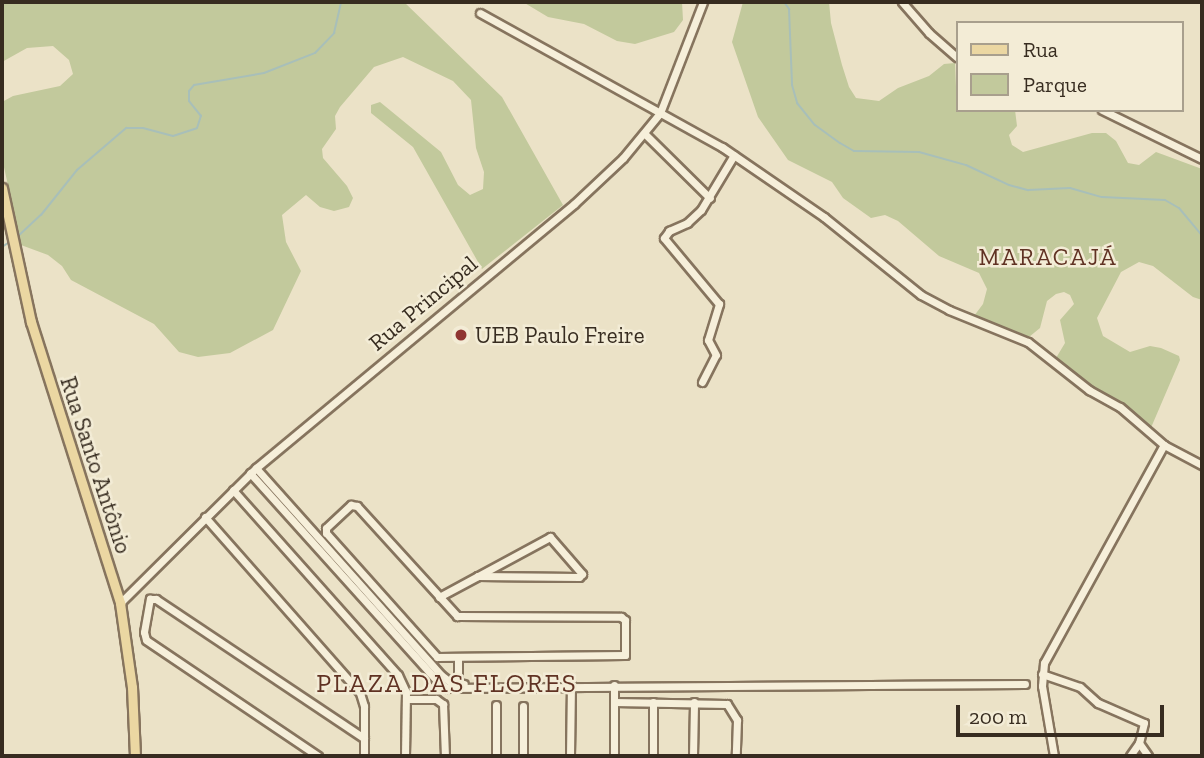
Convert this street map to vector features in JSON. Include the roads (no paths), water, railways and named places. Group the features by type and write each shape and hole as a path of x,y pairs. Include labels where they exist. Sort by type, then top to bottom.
{"main road":[{"name":"Rua Santo Antônio","path":"2,188 44,367 120,603 132,687 135,756"}],"street":[{"name":"Rua Principal","path":"120,603 253,471 574,204 645,134 660,113 703,2"},
{"path":"902,2 929,33 956,56"},
{"path":"480,13 734,155 824,217 921,295 949,310 1028,342 1089,390 1120,407 1164,445 1202,465"},
{"path":"1106,112 1202,159"},
{"path":"645,134 710,198"},
{"path":"702,382 716,355 708,340 719,304 664,238 669,230 693,219 710,198 734,155"},
{"path":"1054,756 1045,712 1042,674 1044,663 1164,445"},
{"path":"253,471 442,674 458,685 1026,684"},
{"path":"233,490 404,684 405,756"},
{"path":"351,505 357,506 439,597 457,616 625,620 625,656 458,658 435,655 326,533 326,528 351,505"},
{"path":"205,517 360,693 364,702 364,756"},
{"path":"439,597 550,537 582,573 579,577 478,576"},
{"path":"318,756 146,640 150,599 156,598 364,738"},
{"path":"458,658 458,685"},
{"path":"1042,674 1080,687 1098,703 1142,721 1146,726 1130,756"},
{"path":"570,756 571,685"},
{"path":"614,685 614,756"},
{"path":"406,699 436,699 442,702 445,756"},
{"path":"614,702 722,702 732,708 737,720 736,756"},
{"path":"653,702 653,756"},
{"path":"694,702 694,756"},
{"path":"496,705 496,756"},
{"path":"523,706 523,756"},
{"path":"1139,743 1147,756"}],"waterway":[{"path":"16,238 41,215 77,170 126,128 143,128 173,136 197,128 201,116 189,101 189,91 194,85 264,73 315,53 334,33 341,2"},
{"path":"784,2 789,9 792,85 797,103 815,125 854,151 919,152 966,165 1009,185 1028,190 1070,188 1102,197 1165,200 1179,208 1202,235"},
{"path":"2,247 11,241"}],"place":[{"name":"UEB Paulo Freire","path":"461,335"}],"district":[{"name":"MARACAJÁ","path":"1048,257"},
{"name":"PLAZA DAS FLORES","path":"447,684"}]}
